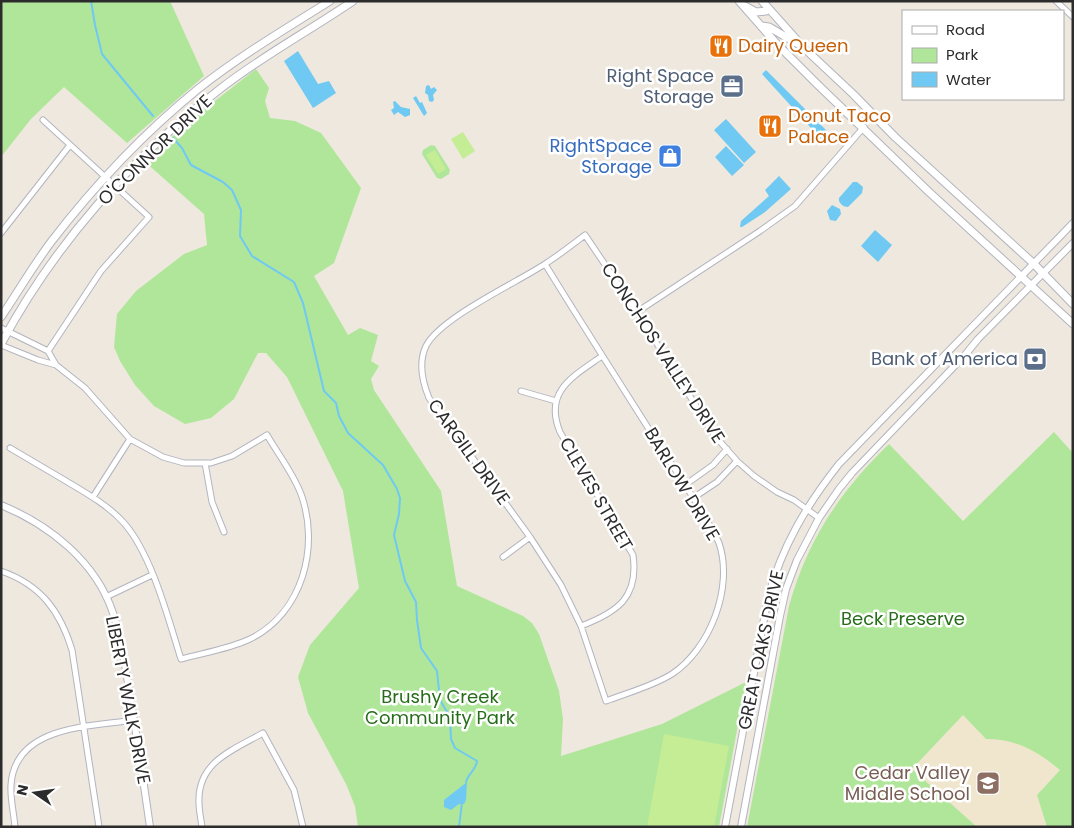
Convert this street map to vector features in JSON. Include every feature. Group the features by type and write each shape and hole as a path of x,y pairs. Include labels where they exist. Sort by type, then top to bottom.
{"main road":[{"name":"O'CONNOR DRIVE","path":"1,318 50,243 80,206 106,177 175,109 199,89 271,37 330,1"},
{"name":"O'CONNOR DRIVE","path":"1,344 4,330 72,235 114,186 154,145 220,89 260,60 353,1"},
{"path":"762,1 804,48 854,94 895,137 1033,263 1073,304"},
{"path":"740,2 756,12 766,11 768,8"},
{"path":"740,2 810,77 929,192 1073,324"},
{"path":"761,26 769,26 804,48"}],"street":[{"path":"1056,1 1073,17"},
{"path":"43,120 150,217 101,271 48,351"},
{"path":"636,312 760,232 795,206 864,128"},
{"path":"1,233 70,145"},
{"name":"GREAT OAKS DRIVE","path":"725,827 768,598 784,552 806,509 839,464 1073,223"},
{"name":"CONCHOS VALLEY DRIVE","path":"585,235 715,436 737,461 754,476 777,492 794,500 819,518"},
{"name":"CARGILL DRIVE","path":"585,235 545,264 444,324 427,344 421,360 423,382 429,398 530,537 560,585 581,626 606,701"},
{"name":"GREAT OAKS DRIVE","path":"741,827 786,589 797,560 819,518 852,473 1030,285 1073,244"},
{"name":"BARLOW DRIVE","path":"545,264 693,498 718,543 722,556 723,583 719,604 709,632 692,657 672,674 606,701"},
{"path":"4,330 48,351 56,365 85,388 130,439 163,457 184,463 206,463 232,456 267,435 296,482 304,503 309,542 309,553 304,575 282,613 260,633 242,642 181,659 152,575 138,544 126,526 106,506 10,448"},
{"path":"1,344 38,360 56,365"},
{"path":"521,391 556,401 566,382 602,356"},
{"name":"CLEVES STREET","path":"556,401 555,414 560,432 633,555 635,567 633,583 629,594 616,609 581,626"},
{"path":"92,497 130,439"},
{"path":"685,485 712,465 726,449"},
{"path":"693,498 716,482 737,461"},
{"path":"206,463 212,502 224,532"},
{"name":"LIBERTY WALK DRIVE","path":"1,505 30,518 66,544 94,577 106,597 118,630 150,827"},
{"path":"503,558 530,537"},
{"path":"1,572 26,582 43,596 56,612 66,630 72,650 99,827"},
{"path":"106,597 152,575"},
{"path":"15,827 10,786 13,771 24,752 38,739 84,727 134,720"},
{"path":"202,827 198,803 199,792 208,769 218,759 263,733 294,790 303,827"}],"shaded area":[{"name":"Cedar Valley Middle School","path":"963,715 986,739 1000,739 1019,743 1037,752 1060,770 1037,795 1047,827 977,827 912,769"}],"green space":[{"path":"1,1 170,1 204,76 127,143 64,87 31,119 1,157"},
{"name":"Brushy Creek Community Park","path":"256,69 269,88 265,101 270,118 295,121 321,133 361,188 334,263 314,276 348,335 360,328 378,335 371,361 379,366 371,379 374,390 441,491 457,586 523,616 532,623 539,634 559,691 563,719 561,756 662,724 746,682 719,827 358,827 355,806 346,784 308,713 298,677 310,645 359,588 343,491 287,377 266,353 258,353 234,399 211,418 185,424 154,406 135,385 120,361 114,347 117,314 136,291 184,254 207,245 204,214 144,161 202,111"},
{"path":"463,132 475,151 463,159 451,139"},
{"path":"431,145 435,146 450,170 449,174 441,179 437,178 422,154 423,150"},
{"path":"435,150 446,169 438,174 426,155"},
{"name":"Beck Preserve","path":"1054,432 1073,453 1073,827 1047,827 1037,795 1060,770 1026,747 1007,741 986,739 963,715 912,769 977,827 747,827 789,606 796,582 827,518 855,480 889,444 963,521"},
{"path":"664,734 729,746 714,827 647,827"}],"water":[{"path":"298,51 318,84 329,81 336,93 313,108 284,61"},
{"path":"766,70 827,131 820,138 762,74"},
{"path":"429,85 431,89 434,87 437,90 433,95 434,100 432,102 429,101 428,95 425,93 426,86"},
{"path":"416,96 420,103 422,102 427,113 424,116 413,98"},
{"path":"395,101 401,107 410,109 410,115 405,117 398,112 394,115 391,110 394,108 393,102"},
{"path":"726,119 756,152 744,163 714,130"},
{"path":"726,146 744,165 732,176 715,157"},
{"path":"779,176 791,189 765,212 740,227 741,221 769,196 765,190"},
{"path":"853,182 857,182 863,187 862,193 848,207 844,206 840,203 839,198"},
{"path":"832,205 840,209 841,214 836,221 830,220 827,211"},
{"path":"875,230 892,245 878,262 861,246"},
{"path":"467,782 464,804 459,804 451,810 444,807 444,800"}],"waterway":[{"path":"91,1 102,54 153,116"},
{"path":"173,138 182,148 191,165 223,182 232,190 241,210 240,236 252,256 294,282 303,303 324,391 336,403 339,416 348,433 383,465 397,489 400,498 399,514 394,535 405,581 416,602 421,648 437,671 440,700 450,717 451,739 455,748 477,761 466,782"},
{"path":"459,827 462,802"}],"place":[{"name":"Dairy Queen","path":"721,46"},
{"name":"Right Space Storage","path":"732,86"},
{"name":"Donut Taco Palace","path":"770,126"},
{"name":"RightSpace Storage","path":"670,156"},
{"name":"Bank of America","path":"1035,359"},
{"name":"Cedar Valley Middle School","path":"988,783"}]}
